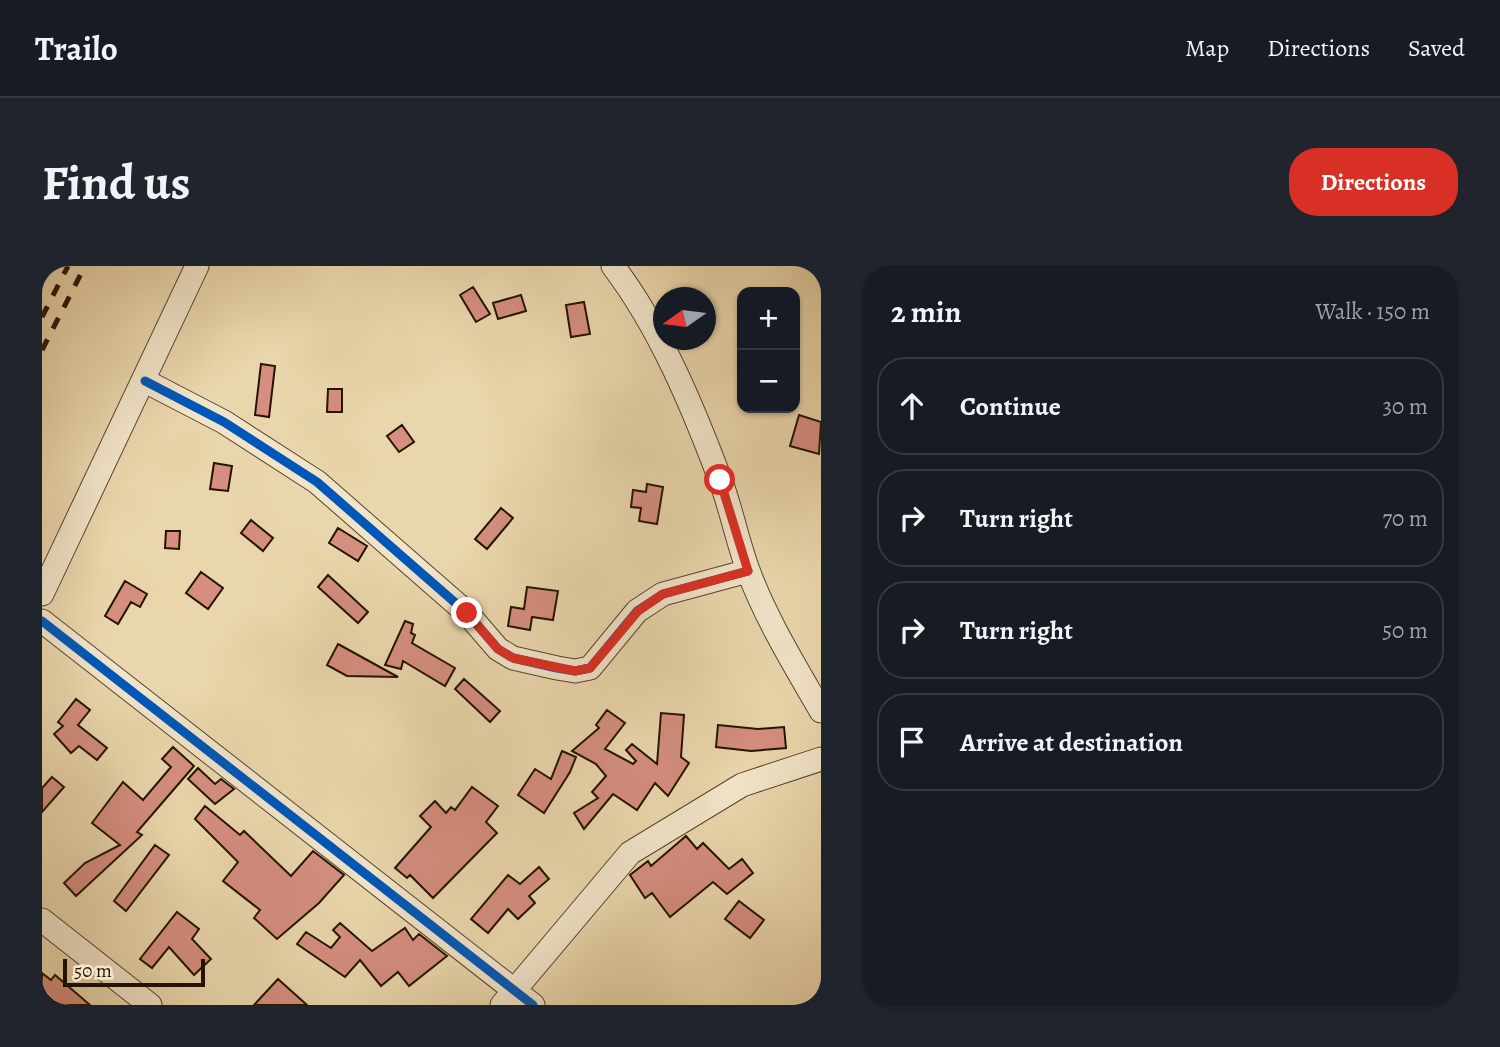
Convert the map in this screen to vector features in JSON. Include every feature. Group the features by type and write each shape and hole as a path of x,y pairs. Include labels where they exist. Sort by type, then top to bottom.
{"street":[{"path":"42,594 94,480 145,382 197,266"},
{"path":"613,266 629,287 663,346 720,480 748,571 783,646 821,711"},
{"path":"145,382 224,422 317,482 467,613 498,649 513,658 575,671 590,668 638,611 663,594 748,571"},
{"path":"42,621 517,1000 630,853 742,785 821,759"},
{"path":"42,920 150,1005"}],"building":[{"path":"473,287 490,314 476,322 460,295"},
{"path":"521,295 526,311 498,319 493,303"},
{"path":"584,302 590,334 571,337 566,305"},
{"path":"261,364 275,366 269,417 255,415"},
{"path":"328,389 342,389 342,412 327,412"},
{"path":"799,415 821,422 819,454 790,446"},
{"path":"402,425 414,442 399,452 387,436"},
{"path":"214,463 232,466 228,491 210,489"},
{"path":"647,484 663,487 657,524 639,521 641,508 631,507 633,490 646,492"},
{"path":"501,508 513,518 487,549 475,539"},
{"path":"251,520 273,538 263,551 241,533"},
{"path":"338,528 367,546 358,561 329,543"},
{"path":"166,531 180,531 179,549 165,548"},
{"path":"201,572 223,588 208,609 186,593"},
{"path":"328,575 368,612 358,623 318,587"},
{"path":"125,581 147,594 140,607 131,602 118,624 105,616"},
{"path":"527,587 558,591 553,620 532,617 530,630 508,626 511,607 524,609"},
{"path":"405,621 413,624 411,633 415,635 412,643 455,668 445,686 403,661 401,669 385,665"},
{"path":"338,644 398,677 347,676 327,665"},
{"path":"464,679 500,711 490,722 455,689"},
{"path":"76,699 90,710 78,725 107,748 97,760 79,746 71,753 54,734 63,726 58,722"},
{"path":"607,710 625,723 605,749 633,764 636,761 626,750 632,744 657,764 661,713 684,715 681,757 689,763 668,796 655,783 637,810 613,794 584,829 574,813 598,798 592,792 606,776 596,764 572,751 599,728 596,725"},
{"path":"718,725 758,729 784,727 786,748 751,751 716,747"},
{"path":"173,747 194,766 137,832 142,835 76,896 64,883 85,863 120,845 92,823 123,782 143,800 171,767 162,759"},
{"path":"562,751 576,757 570,772 544,813 518,795 535,769 551,779"},
{"path":"198,768 215,784 221,779 234,789 215,804 188,779"},
{"path":"52,777 64,787 42,812 42,788"},
{"path":"472,787 498,806 486,822 497,833 433,898 410,875 407,878 395,868 431,827 420,816 435,801 446,813 451,807 455,810"},
{"path":"205,806 240,835 244,831 291,876 313,851 344,875 319,903 277,939 254,918 260,910 223,881 238,862 195,819"},
{"path":"686,836 697,849 703,843 729,869 742,859 753,873 727,894 713,882 670,917 652,893 645,898 630,875 648,861 651,866"},
{"path":"155,845 169,855 126,911 114,901"},
{"path":"539,867 549,879 529,896 535,903 518,919 508,909 488,933 471,919 508,875 520,884"},
{"path":"739,901 764,920 750,938 725,919"},
{"path":"177,912 199,929 192,939 211,959 194,975 169,947 152,968 140,959"},
{"path":"340,923 372,951 405,928 413,940 419,934 447,956 409,986 398,972 381,986 360,960 345,977 297,944 306,932 331,948 340,937 333,930"},
{"path":"42,973 51,980 55,975 90,1005 42,1005"},
{"path":"278,979 307,1005 254,1005"}],"railway":[{"path":"42,317 68,266"},
{"path":"42,350 85,266"}],"cycle path":[{"path":"145,381 224,422 317,482 467,613 498,649 513,658 575,671 590,668 637,611 663,594 748,571"},
{"path":"42,621 533,1005"}],"route":[{"path":"467,613 498,649 513,658 575,671 590,668 638,611 663,594 748,571 720,480"}]}
